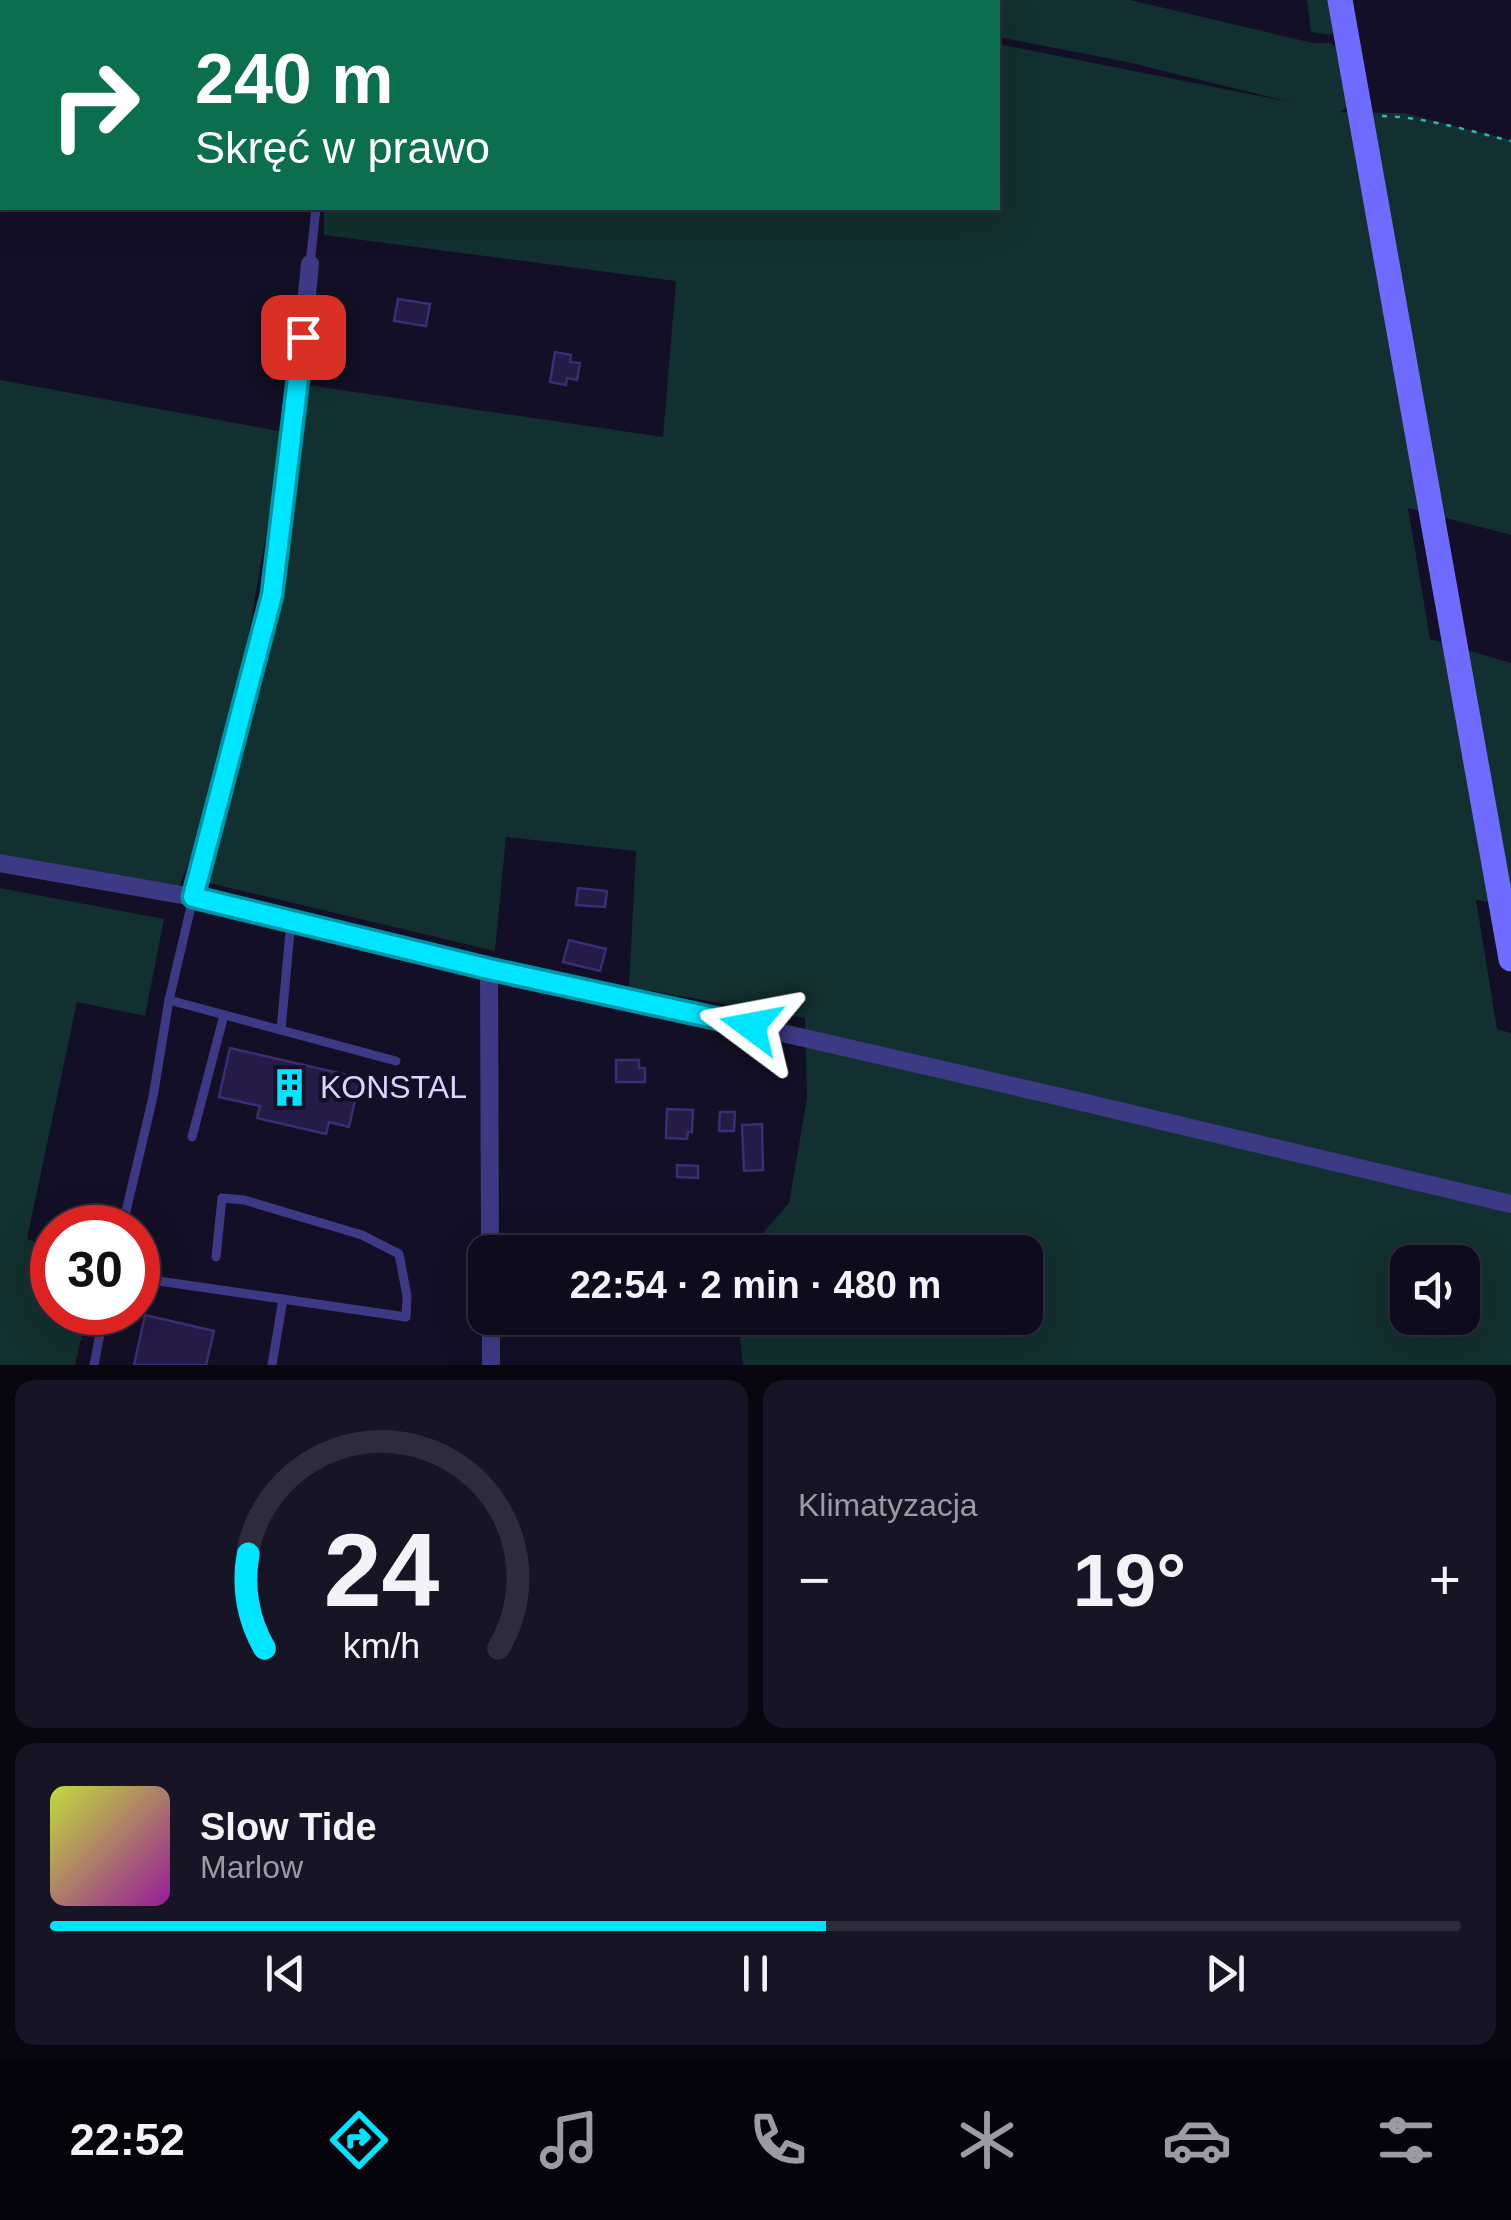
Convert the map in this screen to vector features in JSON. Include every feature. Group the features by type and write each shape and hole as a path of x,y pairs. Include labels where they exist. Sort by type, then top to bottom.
{"main road":[{"path":"1340,0 1511,959"}],"street":[{"path":"193,897 272,595 310,264"},
{"path":"0,863 193,897 1511,1204"},
{"path":"489,969 490,1235"},
{"path":"491,1335 491,1365"}],"lane":[{"path":"310,264 316,210"},
{"path":"127,1205 193,897"},
{"path":"280,1030 292,920"},
{"path":"169,1000 396,1061"},
{"path":"192,1136 224,1015"},
{"path":"160,1281 406,1317 407,1296 399,1254 362,1235 244,1200 222,1198 216,1257"},
{"path":"272,1365 283,1299"},
{"path":"94,1365 100,1335"}],"path":[{"path":"1361,117 1399,116 1511,141"}],"green space":[{"path":"1000,0 1130,0 1313,43 1330,43 1337,48 1347,107 1340,112 1403,113 1511,140 1511,535 1408,508 1430,639 1511,663 1511,907 1476,900 1497,1029 1511,1033 1511,1365 743,1365 740,1335 1043,1335 1043,1235 761,1235 789,1203 807,1098 805,1018 629,987 636,851 506,837 495,951 205,882 307,385 663,437 676,281 324,235 324,210 1000,210 1000,44 1295,103 1127,62 1000,37"},
{"path":"1307,0 1330,0 1335,31 1331,35 1311,32"},
{"path":"0,380 284,432 237,700 198,837 179,887 0,854"},
{"path":"0,888 164,919 145,1016 77,1002 34,1205 30,1205 30,1335 82,1335 75,1365 0,1365"}],"building":[{"path":"398,299 430,304 426,326 394,321"},
{"path":"555,352 571,355 570,362 580,363 577,380 567,378 566,385 550,382"},
{"path":"578,888 607,891 605,907 576,905"},
{"path":"569,940 606,949 600,971 563,962"},
{"name":"KONSTAL","path":"230,1048 360,1078 349,1127 329,1122 326,1134 257,1118 260,1106 219,1097"},
{"path":"616,1060 639,1060 639,1068 645,1068 645,1082 616,1082"},
{"path":"667,1109 693,1110 692,1132 688,1132 687,1139 666,1138"},
{"path":"720,1112 735,1112 734,1131 719,1131"},
{"path":"762,1124 763,1170 744,1171 742,1125"},
{"path":"677,1165 698,1166 698,1178 677,1177"},
{"path":"160,1318 214,1331 206,1365 134,1365 141,1335 160,1335"}],"place":[{"name":"KONSTAL","path":"290,1087"}],"route":[{"path":"303,337 272,595 193,897 489,969 751,1026"}]}
